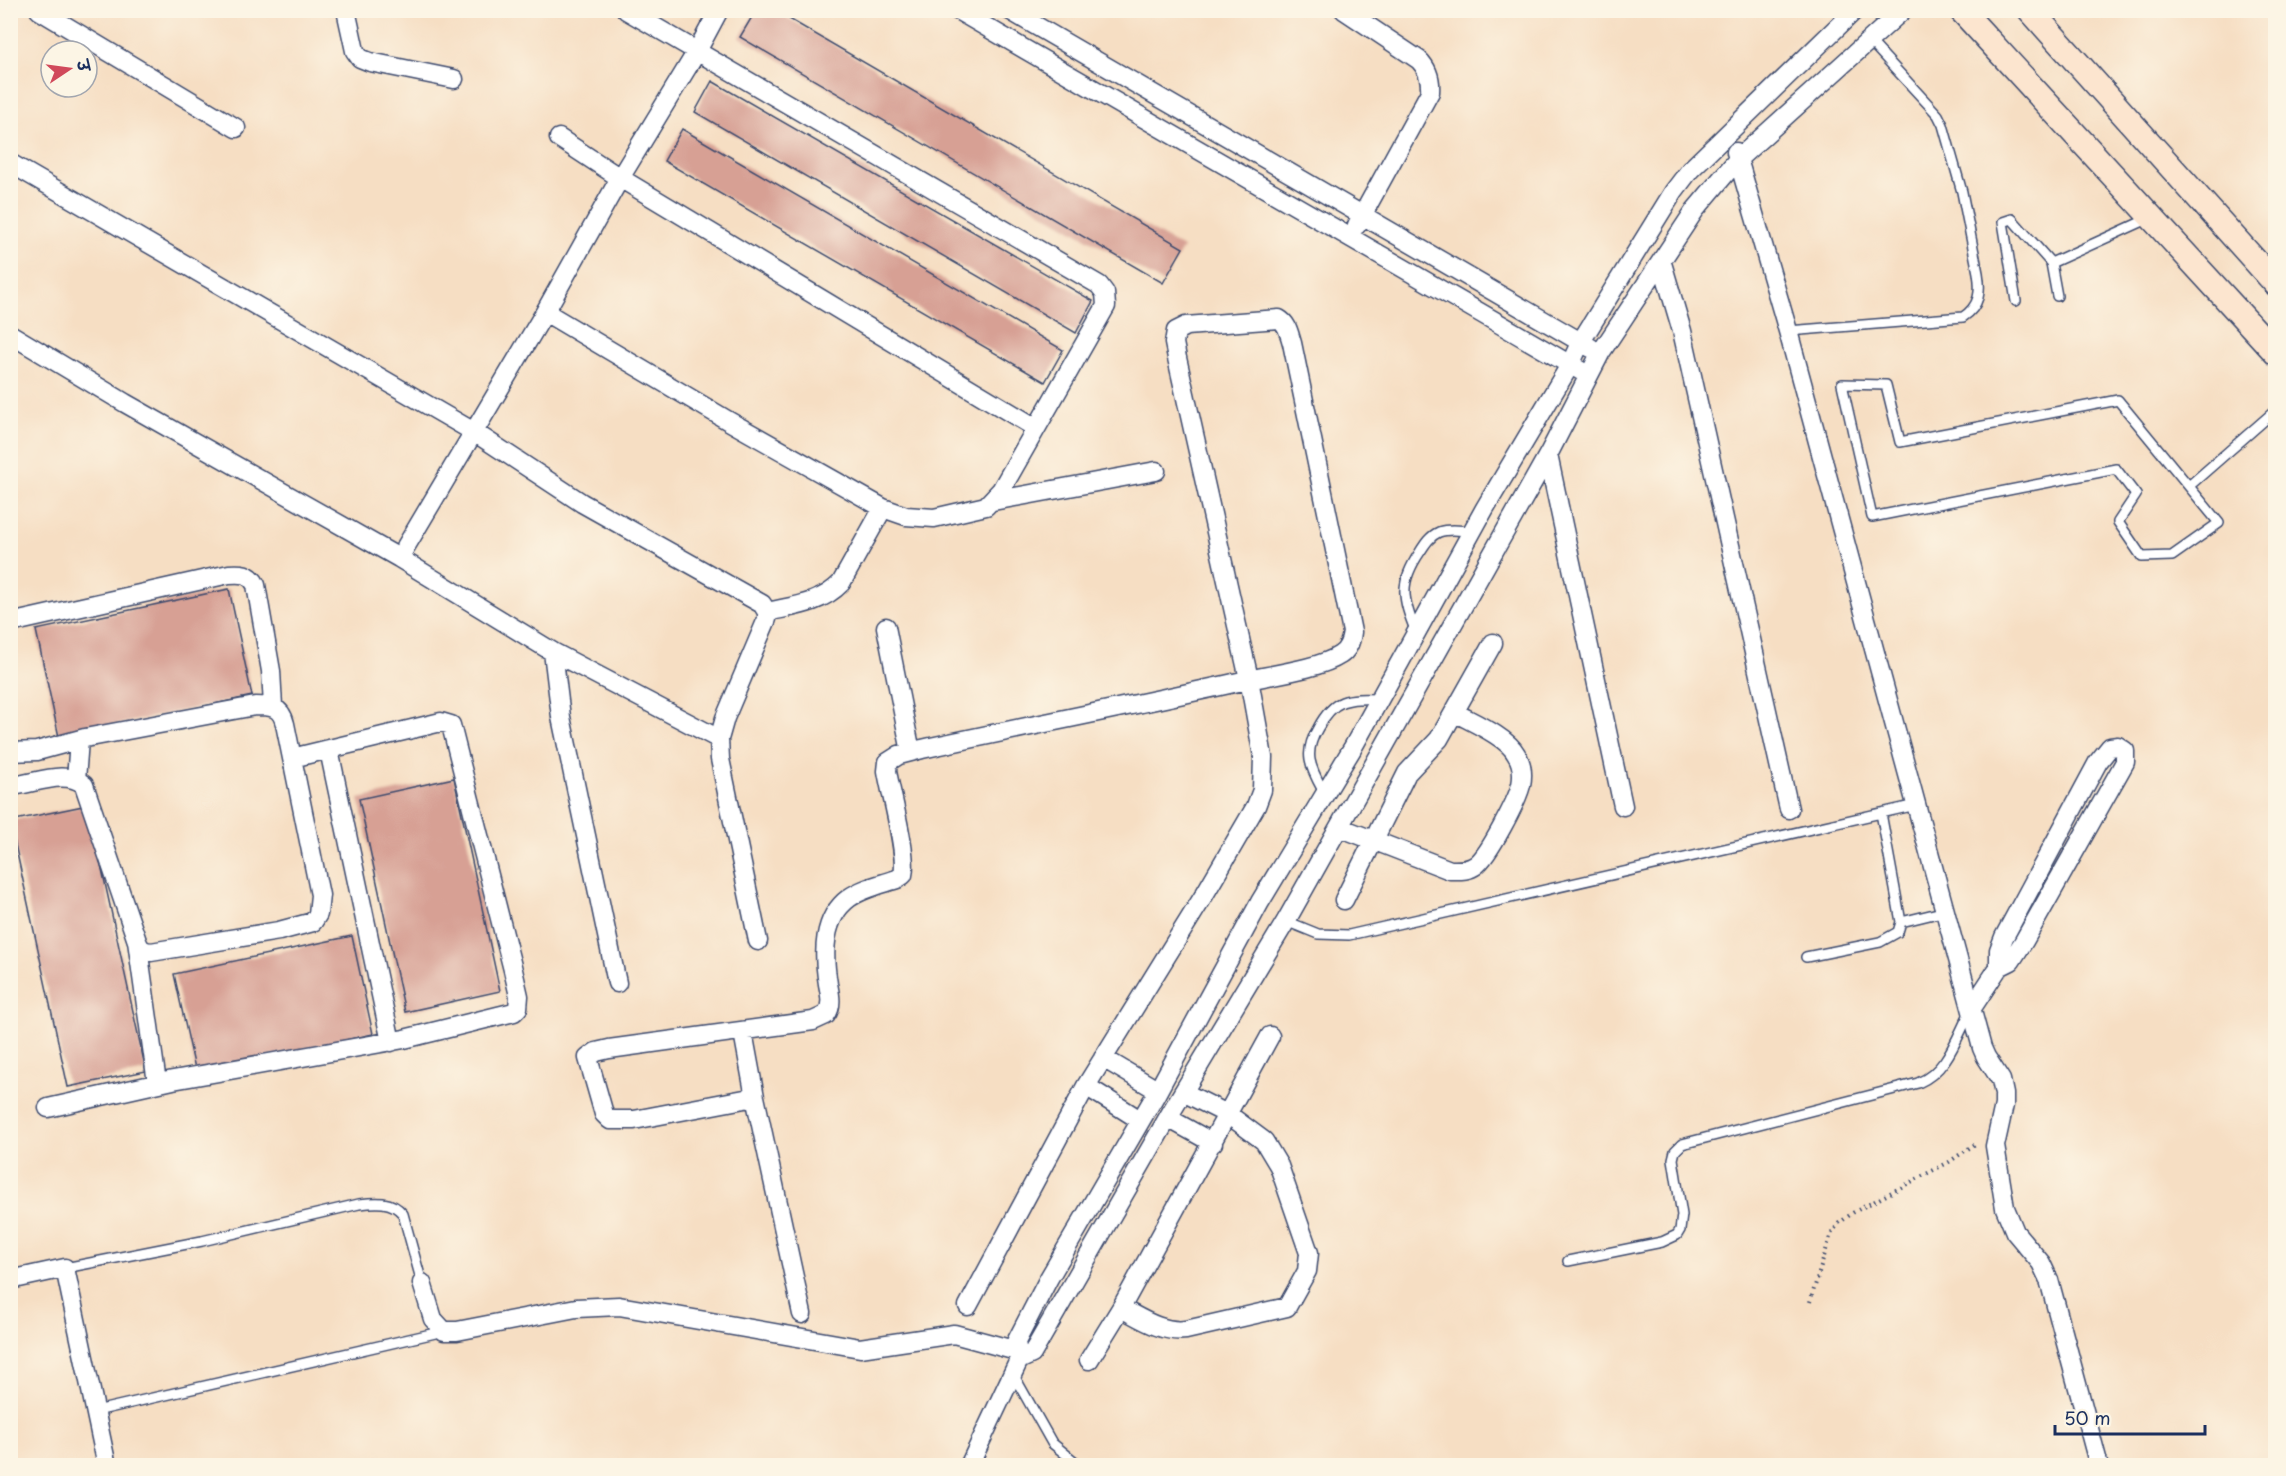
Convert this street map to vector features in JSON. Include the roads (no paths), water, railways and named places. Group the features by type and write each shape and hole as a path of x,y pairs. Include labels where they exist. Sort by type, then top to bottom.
{"street":[{"path":"39,10 236,128"},
{"path":"346,10 356,51 360,58 454,79"},
{"path":"626,10 1104,290 1106,306 993,501"},
{"path":"399,558 545,312 620,178 696,53 719,10"},
{"path":"957,10 1588,375"},
{"path":"1009,10 1580,343 1601,352"},
{"path":"1344,10 1360,16 1419,60 1427,70 1431,85 1430,92 1350,237"},
{"path":"969,1466 1016,1362 1016,1342 1049,1278 1157,1090 1260,902 1379,699 1472,531 1570,365 1580,343 1681,181 1855,10"},
{"path":"1016,1362 1032,1354 1168,1118 1286,921 1548,455 1601,352 1695,210 1738,159 1903,10"},
{"path":"1961,10 2276,353"},
{"path":"2030,10 2276,284"},
{"path":"1731,131 1788,331 1972,1008 1986,1057 2003,1085 2005,1100 1998,1129 1996,1156 2005,1208 2015,1232 2041,1263 2049,1280 2099,1466"},
{"path":"559,138 620,178 1036,428"},
{"path":"10,163 474,432 582,503 758,601 767,612 768,619 725,718 719,739 725,789 758,941"},
{"path":"1662,263 1682,331 1790,809"},
{"path":"545,312 727,420 883,508 906,516 934,518 978,509 993,501 1156,471"},
{"path":"754,1098 634,1120 610,1120 604,1114 588,1061 590,1055 609,1048 820,1020 829,1011 830,994 824,945 828,929 838,911 849,898 858,893 903,875 905,863 887,765 893,758 911,752 1249,679 1318,664 1340,656 1351,640 1352,632 1292,344 1286,324 1279,319 1186,326 1176,331 1174,338 1249,679 1263,757 1263,783 1256,806 1203,897 1086,1086 969,1306"},
{"path":"10,334 125,403 399,558 553,651 719,739"},
{"path":"1548,455 1623,806"},
{"path":"767,612 820,599 832,592 841,583 883,508"},
{"path":"10,624 229,574 246,574 251,577 256,585 271,671 273,706 283,716 320,895 320,905 315,919 313,922 279,931 151,952 140,948 84,785 64,778 10,786"},
{"path":"886,627 911,752"},
{"path":"1344,900 1407,773 1439,739 1456,713 1493,643"},
{"path":"553,651 561,717 617,983"},
{"path":"10,752 37,751 78,740 255,706 273,706"},
{"path":"1339,827 1450,870 1471,868 1477,864 1488,852 1515,802 1521,785 1520,762 1510,746 1456,713"},
{"path":"48,1108 157,1083 391,1042 514,1012 519,1005 519,996 453,727 449,723 441,723 292,758"},
{"path":"75,780 78,740"},
{"path":"1972,1008 1999,967 2011,961 2024,941 2125,762 2125,751 2118,746 2110,747 2098,762 2004,937 1999,950 1999,967"},
{"path":"329,750 391,1042"},
{"path":"1260,902 1286,921"},
{"path":"137,941 157,1083"},
{"path":"742,1032 754,1098 802,1314"},
{"path":"1089,1360 1121,1308 1229,1115 1270,1036"},
{"path":"1103,1058 1157,1090"},
{"path":"1086,1086 1140,1120"},
{"path":"1121,1308 1162,1329 1179,1331 1287,1306 1308,1271 1310,1253 1279,1166 1264,1141 1229,1115 1184,1092"},
{"path":"1168,1118 1213,1143"},
{"path":"10,1280 65,1268 107,1466"},
{"path":"422,1283 433,1319 444,1331 604,1305 860,1348 954,1334 1016,1362"}],"lane":[{"path":"1788,331 1963,316 1971,312 1976,305 1980,286 1978,273 1962,192 1943,125 1938,115 1869,40"},
{"path":"2051,263 2151,217"},
{"path":"2016,301 2003,222 2012,219 2051,263 2057,296"},
{"path":"1842,384 1886,384 1900,442 2118,399 2189,486 2219,523 2172,556 2142,556 2118,522 2136,495 2116,469 1872,517 1842,384"},
{"path":"2189,486 2276,410"},
{"path":"1416,632 1405,605 1404,588 1406,576 1417,556 1428,539 1436,533 1450,530 1472,531"},
{"path":"1324,794 1309,758 1311,741 1325,714 1335,704 1345,700 1379,699"},
{"path":"1286,921 1318,934 1348,935 1916,805"},
{"path":"1806,957 1880,942 1898,933 1901,922 1881,813"},
{"path":"1901,922 1946,911"},
{"path":"1568,1261 1662,1242 1677,1236 1682,1215 1673,1159 1675,1151 1682,1144 1930,1078 1944,1063 1972,1008"},
{"path":"65,1268 202,1241 359,1204 382,1203 398,1208 403,1214 422,1283"},
{"path":"96,1411 444,1331"},
{"path":"1016,1362 1052,1443 1080,1466"}]}
